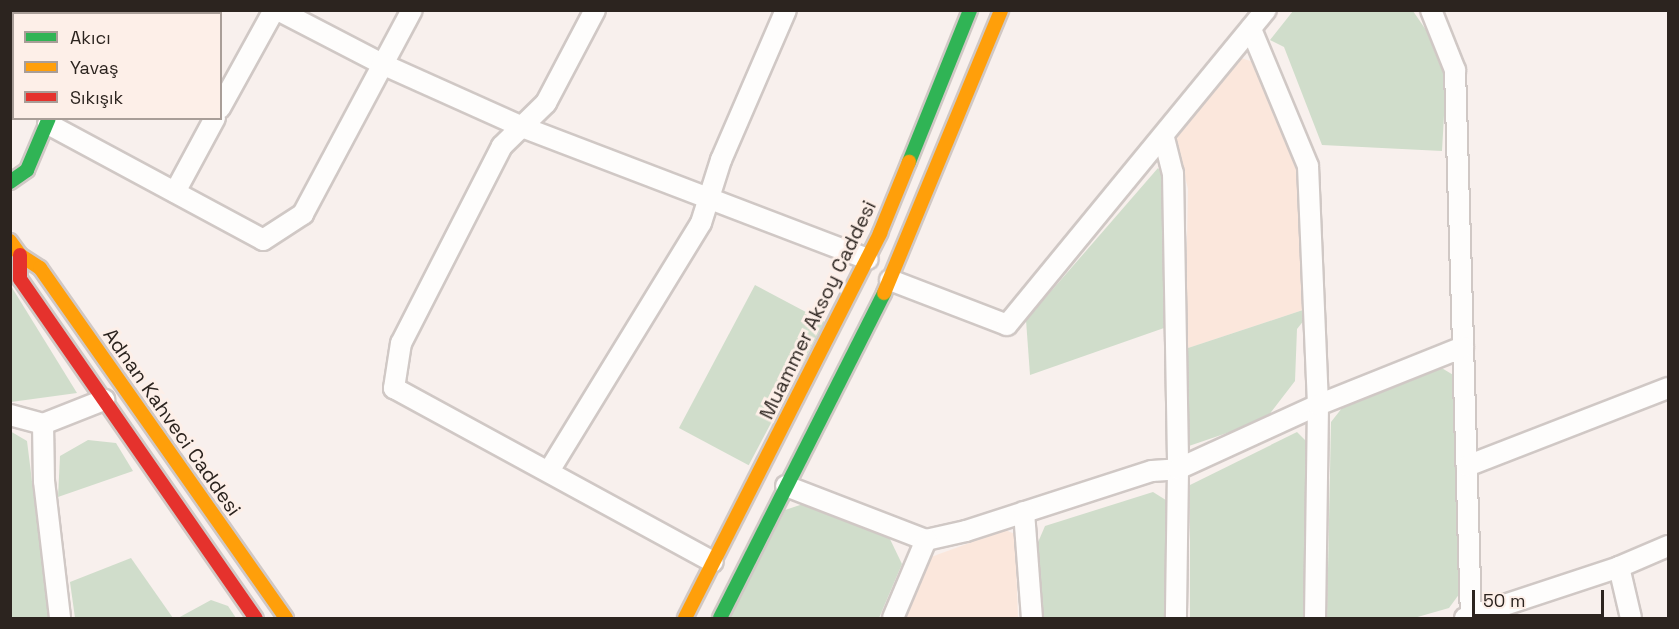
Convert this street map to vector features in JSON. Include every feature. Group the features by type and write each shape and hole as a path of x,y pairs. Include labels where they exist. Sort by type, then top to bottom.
{"main road":[{"name":"Muammer Aksoy Caddesi","path":"686,618 868,259 970,10"},
{"path":"720,618 890,280 1001,10"},
{"path":"10,182 27,170 49,121"},
{"name":"Adnan Kahveci Caddesi","path":"10,241 20,255 40,268 286,618"},
{"name":"Adnan Kahveci Caddesi","path":"20,255 20,279 256,618"}],"street":[{"path":"222,104 276,10 382,64 522,127 868,259"},
{"path":"49,121 263,240 303,214 412,10"},
{"path":"595,10 546,103 502,146 401,343 394,388 713,562"},
{"path":"549,471 701,223 721,160 786,10"},
{"path":"890,280 1007,325 1164,138 1266,10"},
{"path":"1431,10 1455,70 1467,466 1469,618 1619,567 1668,546"},
{"path":"1251,29 1308,166 1318,405 1315,618"},
{"path":"174,192 214,120"},
{"path":"1164,138 1173,173 1178,470 1176,618"},
{"path":"786,486 926,540 1024,512 1152,471 1178,470 1318,405 1463,347"},
{"path":"1467,466 1668,388"},
{"path":"10,415 43,424 104,400"},
{"path":"43,424 44,482 60,618"},
{"path":"1024,512 1032,618"},
{"path":"892,618 926,540"},
{"path":"1619,567 1631,618"}],"shaded area":[{"path":"1241,58 1260,64 1299,172 1306,309 1185,349 1188,189 1176,139"},
{"path":"1005,530 1015,534 1018,618 904,618 931,557"}],"green space":[{"path":"1293,11 1413,11 1426,30 1446,80 1442,151 1322,145 1284,47 1270,40"},
{"path":"1158,168 1164,177 1164,328 1030,375 1026,320"},
{"path":"755,285 825,322 749,465 679,428"},
{"path":"11,286 77,393 11,402"},
{"path":"1306,309 1305,319 1297,329 1295,381 1265,420 1186,447 1185,349"},
{"path":"1440,367 1455,376 1460,593 1449,608 1414,618 1327,618 1331,422 1342,408"},
{"path":"10,431 27,441 49,618 11,618"},
{"path":"1297,432 1307,442 1304,618 1190,618 1190,485"},
{"path":"88,440 116,443 133,471 58,497 60,456"},
{"path":"1153,492 1169,502 1167,618 1041,618 1036,547 1045,526"},
{"path":"803,504 888,535 902,564 879,618 730,618 785,510"},
{"path":"131,558 173,618 75,618 70,582"},
{"path":"211,600 228,606 236,618 178,618"}],"traffic: fast":[{"path":"909,162 970,10"},
{"path":"10,182 27,170 48,120"},
{"path":"720,618 884,293"}],"traffic: slow":[{"path":"884,293 1001,10"},
{"path":"685,618 880,233 909,162"},
{"path":"10,241 20,255 40,268 286,618"}],"traffic: jam":[{"path":"20,255 20,279 256,618"}]}
